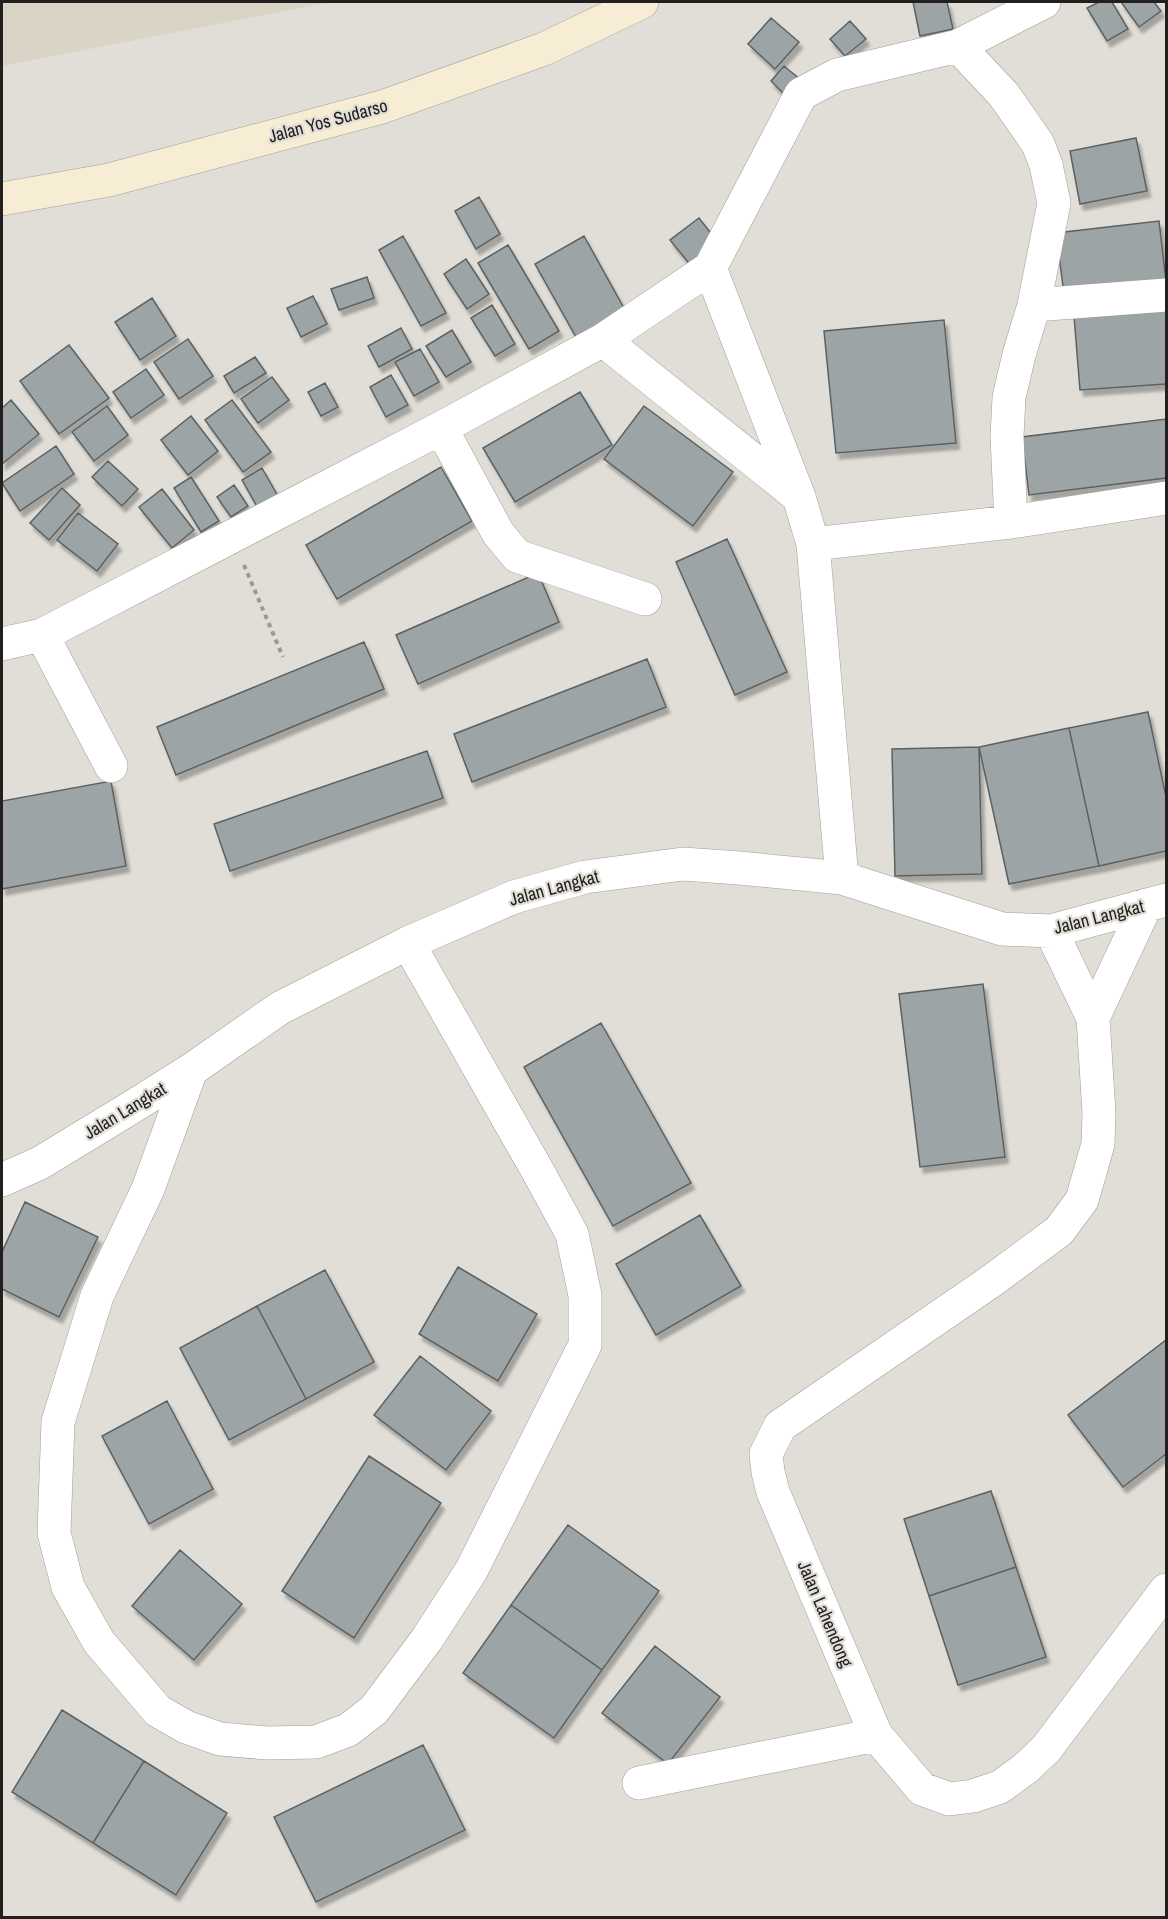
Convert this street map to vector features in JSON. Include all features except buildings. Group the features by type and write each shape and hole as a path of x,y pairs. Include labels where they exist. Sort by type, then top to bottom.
{"main road":[{"name":"Jalan Yos Sudarso","path":"2,199 109,180 382,107 544,49 642,2"}],"street":[{"path":"2,644 42,635 441,428 603,339 711,268 801,94 837,75 958,46 1044,2"},
{"path":"958,46 1004,95 1038,144 1047,165 1054,203 1034,305 1009,397 1006,437 1011,522"},
{"path":"711,268 799,497 813,544 842,878"},
{"path":"1034,305 1167,295"},
{"path":"603,339 799,497"},
{"path":"441,428 498,533 517,556 645,599"},
{"path":"813,544 1011,522 1167,498"},
{"path":"42,635 111,766"},
{"name":"Jalan Langkat","path":"2,1179 40,1163 192,1070 280,1008 408,943 514,897 585,877 683,864 842,878 1002,929 1051,931 1156,903"},
{"path":"1093,1018 1156,903"},
{"path":"1051,931 1093,1018"},
{"path":"192,1070 148,1189 97,1296 58,1422 54,1533 68,1587 99,1642 158,1711 186,1726 220,1739 267,1743 316,1742 348,1730 374,1710 427,1639 471,1571 585,1345 585,1295 572,1234 408,943"},
{"name":"Jalan Lahendong","path":"1093,1018 1099,1113 1098,1144 1082,1200 1059,1231 990,1282 780,1426 766,1454 768,1472 773,1492 876,1735 922,1789 950,1799 973,1796 1000,1787 1026,1768 1046,1749 1167,1590"},
{"path":"639,1783 876,1735"}],"path":[{"path":"231,536 283,657"}],"shaded area":[{"path":"2,2 331,2 2,66"}]}
